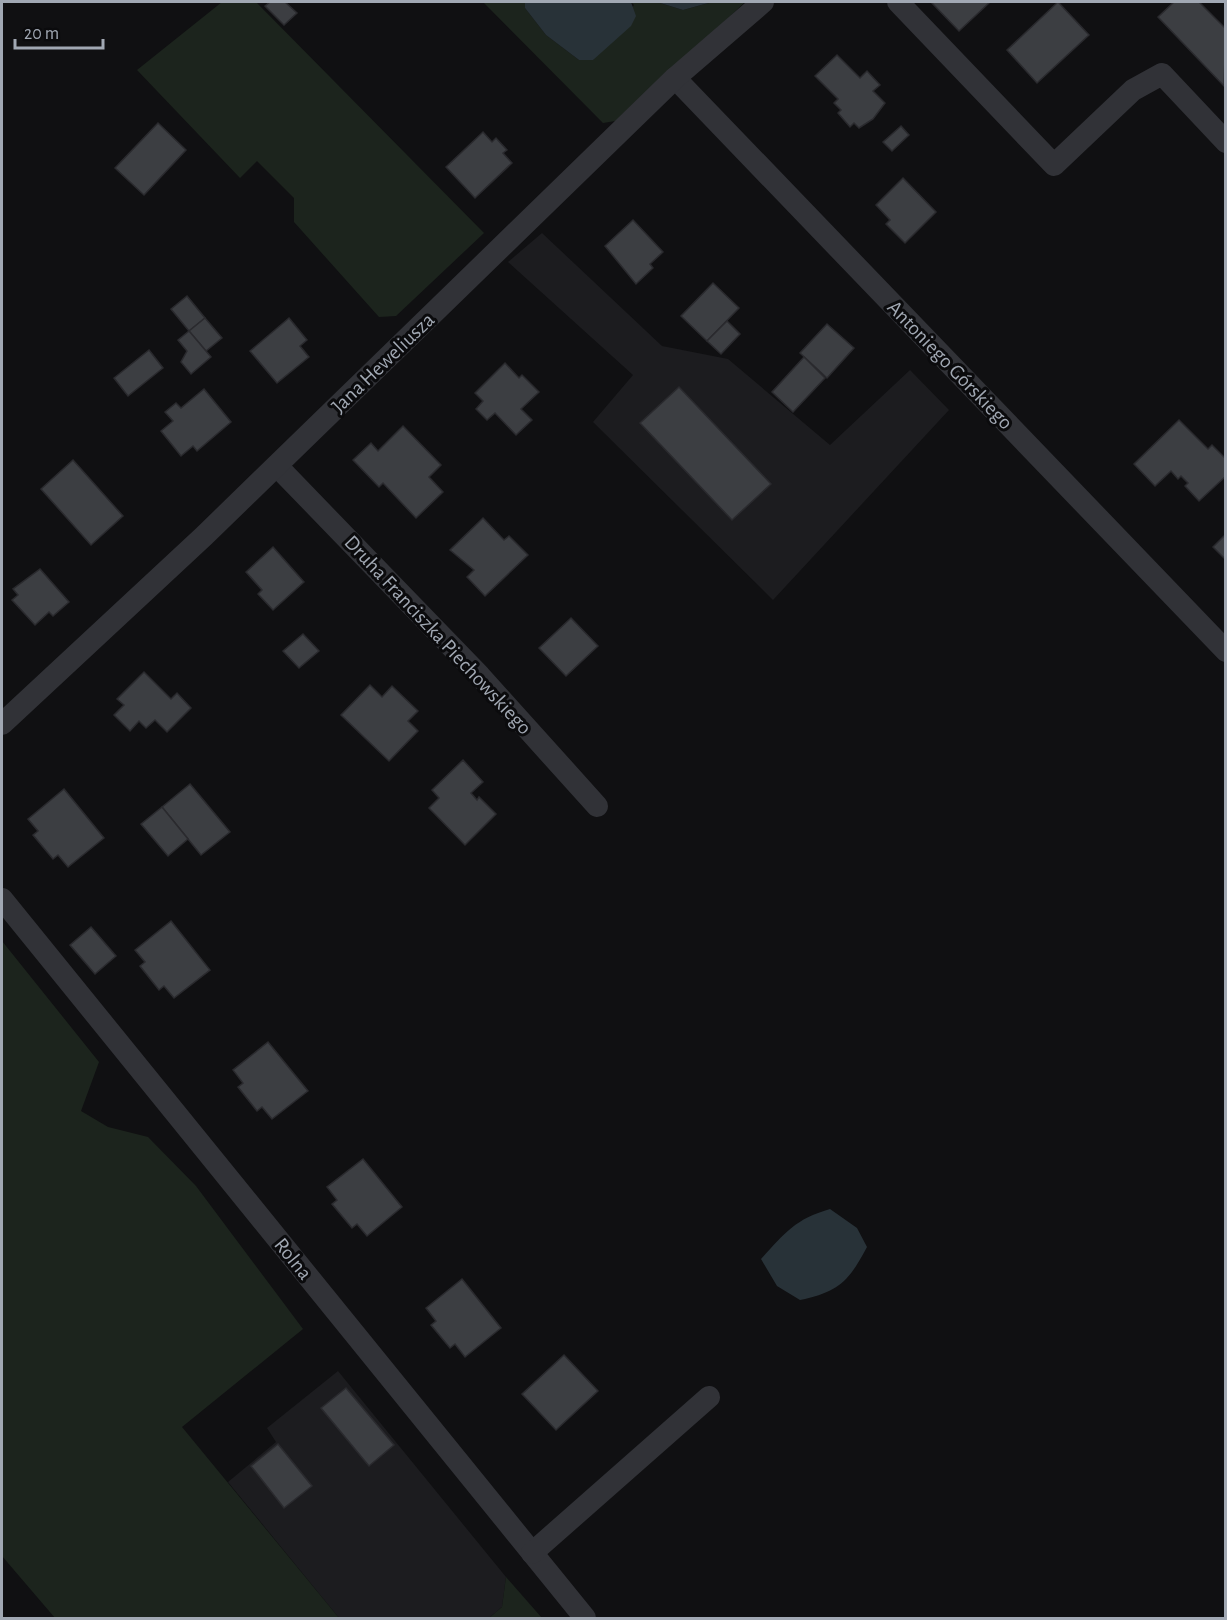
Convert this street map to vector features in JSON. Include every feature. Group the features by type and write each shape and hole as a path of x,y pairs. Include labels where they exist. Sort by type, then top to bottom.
{"street":[{"name":"Jana Heweliusza","path":"2,724 34,697 277,466 675,78 764,2"},
{"path":"898,2 1054,165 1133,90 1161,74 1226,142"},
{"name":"Antoniego Górskiego","path":"675,78 1226,651"},
{"name":"Druha Franciszka Piechowskiego","path":"277,466 480,676 597,806"},
{"name":"Rolna","path":"2,899 585,1618"},
{"path":"532,1553 710,1396"}],"shaded area":[{"path":"222,2 256,2 484,233 396,316 379,317 294,222 294,198 257,161 240,178 137,70"},
{"path":"483,2 525,2 525,8 546,35 579,60 593,60 634,5 631,2 657,2 683,10 712,2 745,2 621,120 603,123"},
{"path":"525,2 631,2 636,16 631,26 593,60 579,60 546,35 525,8"},
{"path":"657,2 712,2 683,10"},
{"path":"542,233 662,346 728,359 830,445 910,370 949,410 773,600 593,422 633,375 508,262"},
{"path":"2,941 99,1062 81,1111 108,1127 148,1137 196,1186 303,1329 182,1427 339,1618 55,1618 2,1556"},
{"path":"830,1209 857,1228 867,1247 848,1277 834,1289 800,1300 777,1286 761,1259 784,1234 799,1222"},
{"path":"338,1371 506,1577 502,1607 489,1618 339,1618 228,1482 276,1442 267,1428"},
{"path":"506,1577 542,1618 489,1618 502,1607"}],"building":[{"path":"270,2 285,2 297,13 284,25 265,6"},
{"path":"931,2 990,2 959,31"},
{"path":"1058,2 1089,35 1037,83 1007,50"},
{"path":"1174,2 1199,2 1226,29 1224,86 1158,17"},
{"path":"837,55 860,78 867,71 880,85 873,91 885,103 873,119 859,128 854,123 850,127 838,113 841,110 834,103 838,99 815,76"},
{"path":"158,123 186,150 144,195 115,168"},
{"path":"901,126 909,135 892,151 883,142"},
{"path":"483,132 492,142 496,138 507,150 503,153 512,163 475,198 446,167"},
{"path":"903,178 936,212 905,243 886,224 890,220 876,205"},
{"path":"633,220 663,252 650,264 653,268 636,284 605,246"},
{"path":"713,283 739,308 707,341 681,316"},
{"path":"187,296 205,318 189,331 171,309"},
{"path":"205,318 222,338 206,351 189,331"},
{"path":"289,318 307,340 300,346 309,357 277,383 250,351"},
{"path":"727,321 740,334 721,354 707,341"},
{"path":"827,324 854,348 827,378 800,353"},
{"path":"189,331 211,357 191,374 181,362 187,351 178,340"},
{"path":"149,350 163,368 128,396 114,378"},
{"path":"804,357 825,378 793,412 772,392"},
{"path":"505,363 519,378 522,375 539,392 521,409 532,420 516,435 495,413 487,420 476,409 483,401 475,393"},
{"path":"679,387 771,484 732,520 640,423"},
{"path":"204,389 231,422 197,451 193,446 181,456 161,431 173,421 165,412 176,403 181,408"},
{"path":"1179,420 1208,449 1212,445 1226,459 1226,476 1199,501 1185,486 1188,483 1181,476 1178,479 1171,471 1155,486 1134,464"},
{"path":"403,426 441,465 429,477 443,492 416,518 383,483 379,487 353,460 371,443 378,451"},
{"path":"73,460 123,516 91,545 41,489"},
{"path":"483,518 504,540 509,536 528,555 485,596 467,577 474,570 450,550"},
{"path":"1226,534 1226,560 1213,547"},
{"path":"273,547 304,582 273,610 258,594 262,590 246,572"},
{"path":"40,569 69,602 53,616 49,612 35,625 12,600 18,595 13,589"},
{"path":"571,618 598,646 566,676 539,648"},
{"path":"303,634 319,651 299,668 283,651"},
{"path":"144,672 171,699 177,693 191,708 167,732 155,720 146,728 139,721 130,731 114,715 124,705 117,699"},
{"path":"370,685 382,697 392,686 418,711 408,721 418,731 389,761 341,715"},
{"path":"463,760 483,782 471,793 477,800 479,797 496,814 465,845 429,808 439,798 432,790"},
{"path":"190,784 230,832 201,855 162,807"},
{"path":"64,789 104,838 68,867 58,855 53,859 33,835 38,831 28,819"},
{"path":"162,807 188,839 168,856 141,824"},
{"path":"171,921 210,970 174,998 164,986 159,990 140,966 145,962 135,950"},
{"path":"91,927 116,956 95,974 70,945"},
{"path":"268,1042 308,1091 272,1119 262,1107 257,1111 238,1087 243,1083 233,1070"},
{"path":"363,1159 402,1207 367,1236 357,1224 352,1228 332,1204 337,1200 327,1187"},
{"path":"462,1279 501,1328 465,1357 455,1344 450,1348 431,1325 436,1321 426,1308"},
{"path":"564,1355 598,1391 556,1430 522,1394"},
{"path":"346,1388 394,1445 369,1466 321,1408"},
{"path":"278,1444 312,1486 284,1508 251,1466"}]}
